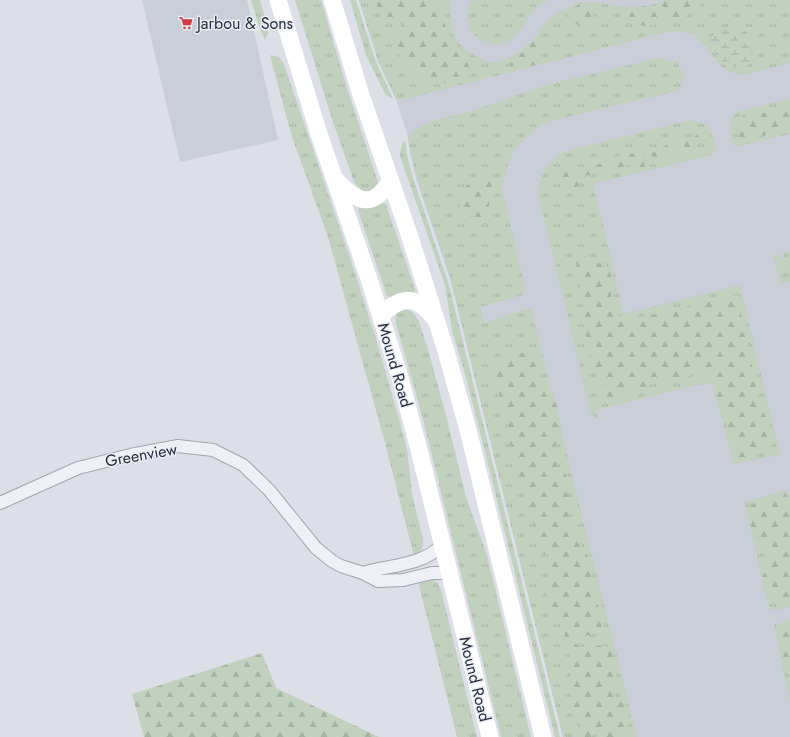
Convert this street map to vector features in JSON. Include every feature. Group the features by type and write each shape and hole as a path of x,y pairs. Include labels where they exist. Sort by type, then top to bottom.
{"main road":[{"name":"Mound Road","path":"278,0 305,92 381,315 408,408 490,737"},
{"path":"332,0 361,95 437,322 468,430 543,737"},
{"path":"334,179 345,190 362,199 369,200 381,194 390,181"},
{"path":"381,315 396,303 403,300 409,300 422,306 437,322"}],"street":[{"name":"Greenview","path":"0,503 78,468 130,455 178,446 213,450 243,465 269,490 308,538 325,556 341,566 363,573 378,582 403,580 432,573 449,573"},
{"path":"363,573 377,568 394,566 428,557 436,552 442,545"}],"shaded area":[{"path":"142,0 247,0 278,140 180,162"},
{"path":"359,0 790,0 790,737 563,737 452,284 417,181 410,155 408,137 396,99 378,61"}],"green space":[{"path":"251,0 260,0 268,28 268,33 265,40 259,26"},
{"path":"295,0 321,0 347,88 377,179 378,184 373,191 364,192 356,185 353,179 332,119"},
{"path":"350,0 356,0 376,62 393,99 384,92 366,55"},
{"path":"359,0 451,0 450,13 452,27 457,40 466,50 481,59 498,62 510,57 528,45 548,20 579,3 596,2 624,7 634,7 651,5 665,0 790,0 790,63 742,75 728,72 718,63 705,45 693,34 671,31 406,99 396,99 378,61"},
{"path":"377,0 442,0 442,16 444,23 454,43 468,65 471,75 464,81 458,83 429,81 416,76 401,58 392,37 402,28 401,21 383,16 377,10"},
{"path":"472,0 549,0 534,10 515,37 500,44 490,44 474,35 469,27 467,9"},
{"path":"669,0 699,0 700,7 685,16 647,26 638,25 630,18 629,14 631,10 645,6 655,6"},
{"path":"581,4 586,4 593,13 594,22 588,29 575,23 567,12 571,8"},
{"path":"729,28 746,31 751,41 753,54 745,68 727,67 708,44 713,35"},
{"path":"534,41 541,51 536,64 519,69 510,65 514,56 526,51"},
{"path":"270,55 279,57 284,64 353,267 397,412 407,449 412,494 423,539 422,549 414,556 385,443 328,237 291,134"},
{"path":"658,58 677,62 684,76 679,89 669,93 550,121 534,130 515,148 507,167 502,189 526,291 523,295 480,307 484,323 531,308 637,737 563,737 452,286 416,175 408,137 421,126 435,120 472,111 546,85"},
{"path":"790,99 790,134 734,147 729,130 733,116 740,111"},
{"path":"790,105 790,130 746,139 739,137 735,131 739,119 743,116 754,113 774,112"},
{"path":"686,121 700,122 708,128 714,138 717,150 712,151 712,155 593,184 624,314 740,285 780,455 734,464 712,383 696,385 597,410 599,420 594,417 590,410 538,194 541,180 549,164 566,151"},
{"path":"697,135 699,137 696,149 694,154 689,158 685,156 681,145 667,160 660,161 652,156 644,155 642,158 645,166 642,168 635,169 627,164 621,169 613,172 607,168 587,175 579,185 574,188 568,189 564,185 563,173 568,169 590,167 625,154 653,150"},
{"path":"405,140 407,155 414,181 449,285 560,737 555,737 485,452 465,374 452,331 445,285 400,156 401,147"},
{"path":"478,178 488,180 492,183 495,190 495,195 489,204 487,217 468,215 462,210 460,204 460,197 463,190"},
{"path":"383,203 386,204 415,292 399,293 390,297 387,296 358,210 359,208 372,208"},
{"path":"790,252 790,282 781,284 774,256 780,254 781,260 784,259 783,253"},
{"path":"581,254 592,262 605,264 609,269 611,276 611,303 618,315 624,320 631,320 679,310 685,307 737,295 741,299 741,313 760,405 769,423 775,442 752,456 737,459 731,454 740,444 737,438 731,435 717,403 713,383 704,371 697,371 685,378 650,385 608,399 587,348 586,320 575,258"},
{"path":"405,309 411,311 418,319 428,349 466,497 487,555 531,737 501,737 423,419 396,324 395,318 397,314"},
{"path":"533,351 540,360 541,376 554,397 557,406 562,437 559,443 553,447 553,454 558,466 564,470 566,476 566,490 571,502 569,515 566,521 583,546 587,555 591,567 597,601 604,624 604,628 601,631 575,640 581,648 585,649 604,646 613,654 617,675 614,694 627,706 630,714 630,721 626,728 622,731 622,737 599,737 598,733 585,737 577,721 571,694 570,679 572,659 565,648 564,641 566,626 553,613 548,601 545,583 550,574 551,564 558,555 557,548 544,554 537,543 534,523 510,443 504,408 492,372 494,365 504,357"},
{"path":"787,490 790,502 790,607 770,611 744,502"},
{"path":"779,492 786,494 790,511 790,600 773,599 765,592 762,586 762,579 774,556 773,551 751,526 751,508 754,502 756,500 767,503 773,494"},
{"path":"430,579 437,582 441,590 477,737 457,737 419,585 420,581"},
{"path":"790,620 790,701 774,625"},
{"path":"787,623 790,624 790,678 781,658 779,640 782,626"},
{"path":"262,653 276,688 379,737 144,737 132,694"}],"place":[{"name":"Jarbou & Sons","path":"186,23"}]}
